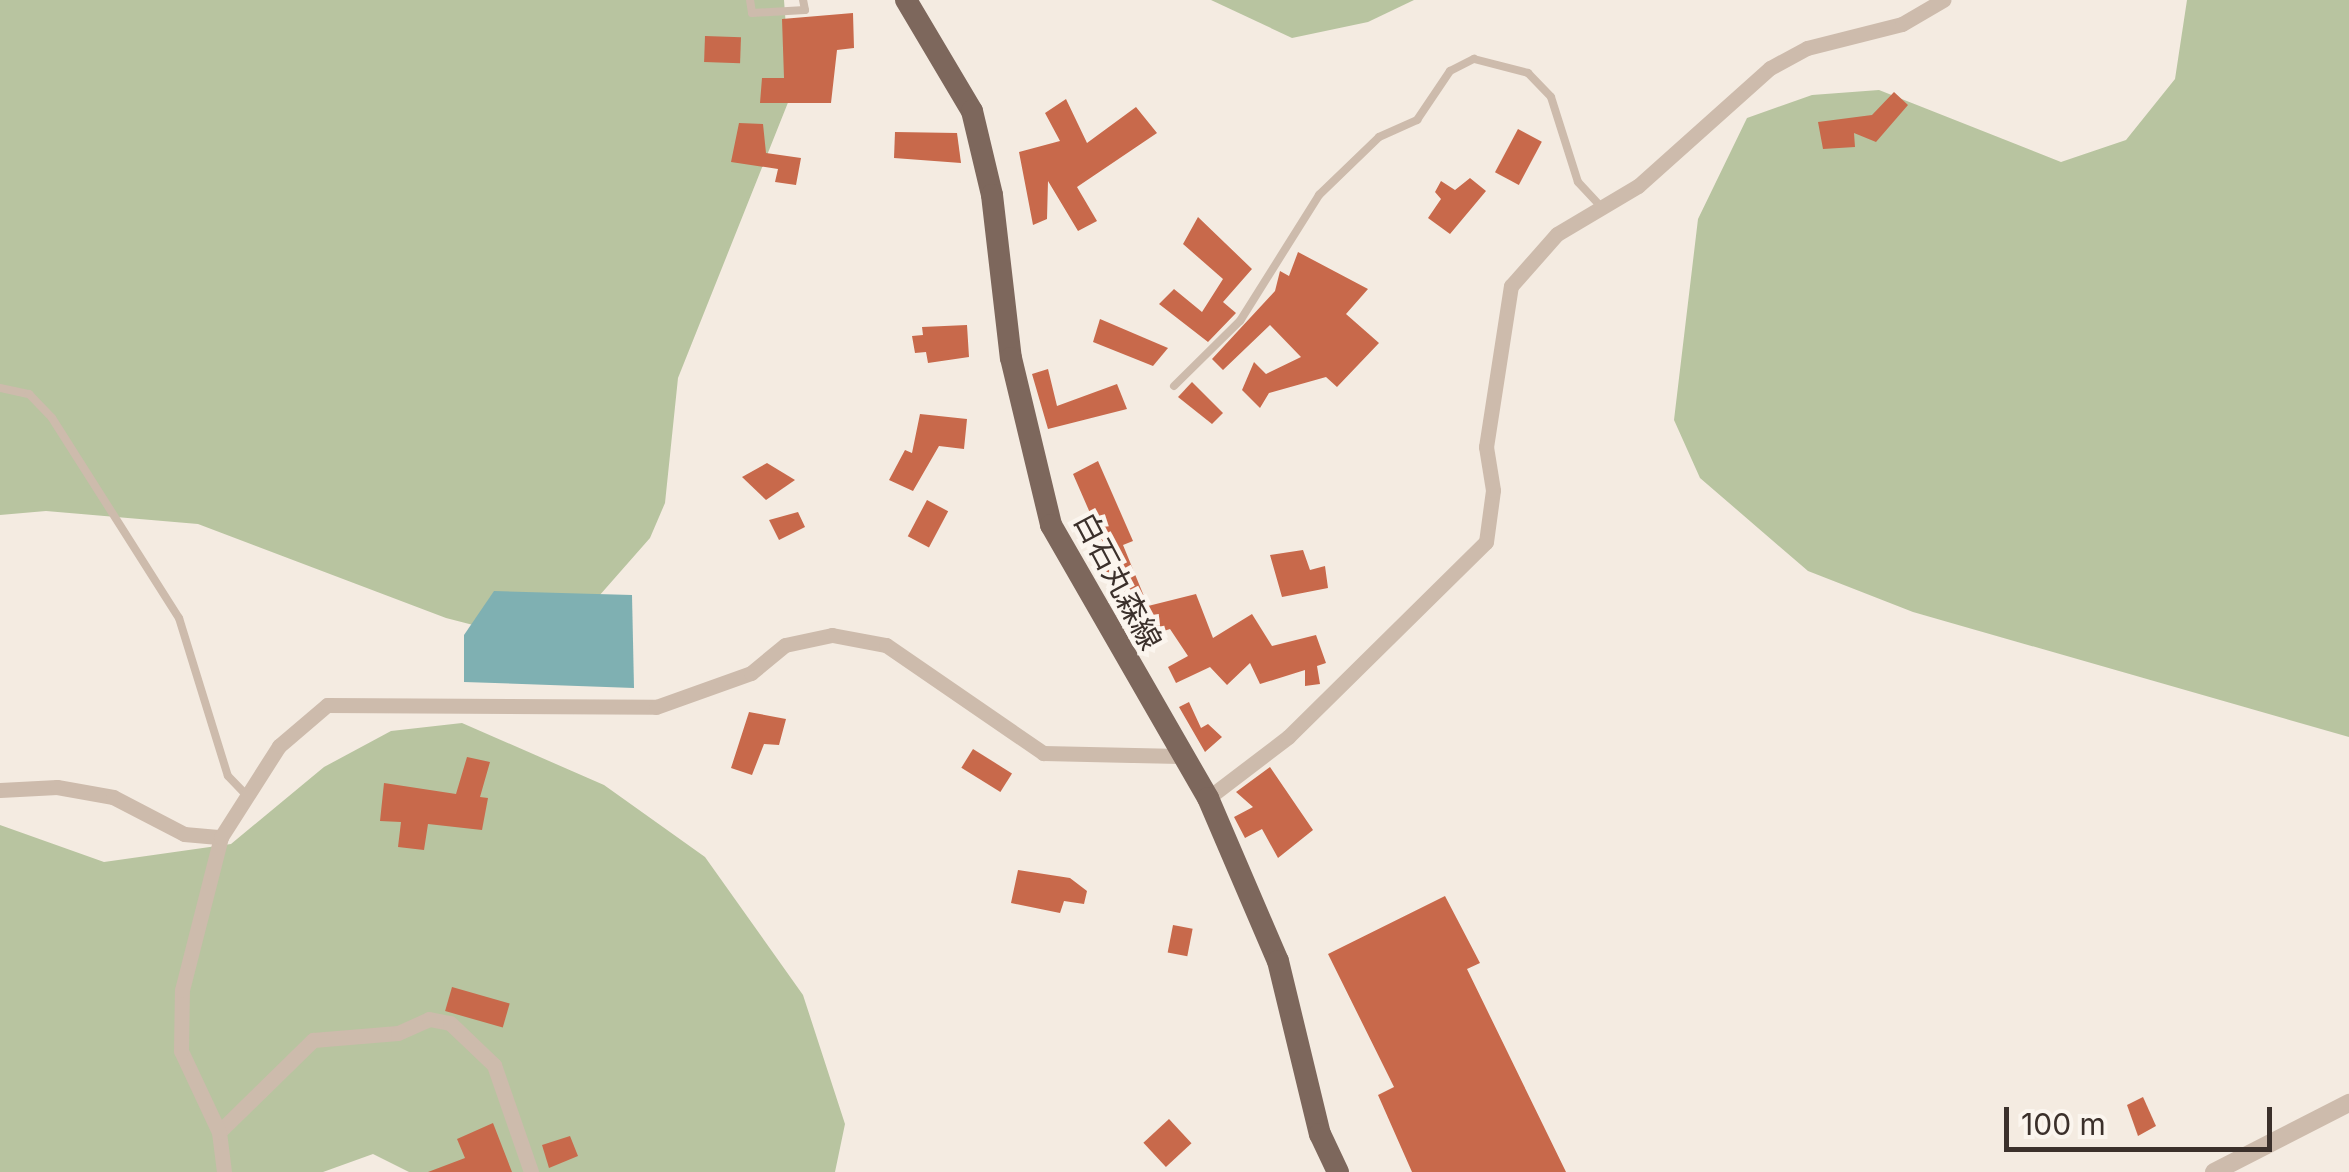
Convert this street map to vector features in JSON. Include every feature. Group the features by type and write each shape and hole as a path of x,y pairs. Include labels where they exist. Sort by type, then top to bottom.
{"main road":[{"name":"白石丸森線","path":"906,0 972,111 992,195 1011,358 1050,525 1180,756 1208,798 1278,961 1320,1134 1338,1172"}],"street":[{"path":"1208,798 1288,736 1486,542 1493,490 1486,446 1510,286 1557,234 1638,186 1770,68 1807,48 1902,24 1942,0"},
{"path":"224,1172 219,1132 182,1051 182,1021 221,837 279,746 328,704 656,706 750,673 784,645 832,635 886,645 1043,753 1180,756"},
{"path":"0,790 57,787 113,798 184,834 221,837"},
{"path":"219,1132 313,1040 398,1034 429,1019 450,1023 494,1065 531,1172"},
{"path":"2214,1172 2349,1103"}],"lane":[{"path":"750,0 752,13 805,10 804,0"},
{"path":"1174,386 1240,320 1319,195 1379,137 1417,120 1450,71 1474,59 1528,73 1551,98 1578,182 1601,208"},
{"path":"0,388 29,394 52,418 179,618 228,776 248,796"}],"green space":[{"path":"0,0 784,0 791,95 678,378 665,503 650,538 555,646 446,618 198,524 46,511 0,515"},
{"path":"1211,0 1414,0 1368,22 1292,38"},
{"path":"2187,0 2349,0 2349,737 1913,612 1808,571 1700,478 1674,420 1698,219 1747,118 1812,95 1879,90 2061,162 2126,140 2175,79"},
{"path":"462,723 604,785 705,857 803,995 845,1124 835,1172 409,1172 373,1154 323,1172 0,1172 0,825 104,862 231,844 324,767 391,731"}],"water":[{"path":"494,591 632,595 634,688 464,682 464,635"}],"building":[{"path":"853,13 854,48 837,50 831,103 760,103 762,78 784,78 782,19"},
{"path":"705,36 741,37 740,63 704,62"},
{"path":"1894,92 1908,105 1876,142 1854,133 1855,147 1823,149 1818,122 1872,115"},
{"path":"1066,99 1087,143 1136,107 1157,133 1077,187 1097,221 1078,231 1048,181 1047,219 1033,225 1019,152 1060,141 1045,113"},
{"path":"739,123 763,124 766,153 801,158 796,185 775,182 778,169 731,162"},
{"path":"1518,129 1542,142 1519,185 1495,172"},
{"path":"895,132 957,133 961,163 894,158"},
{"path":"1470,178 1486,191 1450,234 1428,218 1441,199 1435,192 1441,181 1455,190"},
{"path":"1198,217 1252,269 1223,302 1236,313 1208,342 1159,304 1174,289 1202,312 1223,279 1183,244"},
{"path":"1298,252 1368,289 1346,314 1379,343 1337,387 1326,377 1269,393 1260,408 1242,390 1254,362 1266,374 1301,357 1270,325 1223,370 1212,359 1275,291 1280,271 1289,276"},
{"path":"1100,319 1168,348 1153,366 1093,342"},
{"path":"967,325 969,357 928,363 926,352 915,353 912,336 923,335 922,327"},
{"path":"1048,369 1057,406 1117,384 1127,409 1048,429 1032,374"},
{"path":"1192,382 1223,413 1212,424 1178,397"},
{"path":"920,414 967,419 964,449 939,446 913,491 889,480 905,450 912,453"},
{"path":"1098,461 1133,541 1123,545 1148,606 1196,594 1213,638 1252,614 1272,646 1316,635 1326,663 1317,666 1320,684 1305,686 1305,670 1260,684 1250,663 1227,685 1210,667 1176,683 1168,667 1188,656 1170,629 1142,638 1132,600 1122,605 1103,565 1111,561 1073,474"},
{"path":"767,463 795,480 766,500 742,477"},
{"path":"927,500 948,511 929,547 908,536"},
{"path":"798,512 805,527 779,540 769,520"},
{"path":"1303,550 1310,570 1325,566 1328,588 1282,597 1270,555"},
{"path":"1189,702 1201,728 1208,724 1222,737 1205,752 1179,707"},
{"path":"749,712 786,719 779,745 764,744 752,775 731,768"},
{"path":"973,749 1012,773 1000,792 961,768"},
{"path":"467,757 490,762 480,797 488,798 482,830 428,824 424,850 398,847 401,822 380,821 384,783 456,794"},
{"path":"1270,767 1313,830 1278,858 1262,829 1245,838 1234,817 1253,807 1236,792"},
{"path":"1018,870 1070,878 1087,891 1084,904 1064,901 1060,913 1011,903"},
{"path":"1445,896 1480,963 1467,969 1566,1172 1412,1172 1378,1095 1394,1087 1328,954"},
{"path":"1173,925 1193,929 1187,956 1168,952"},
{"path":"452,987 510,1004 503,1028 445,1011"},
{"path":"2143,1097 2156,1126 2138,1136 2127,1105"},
{"path":"1169,1119 1192,1143 1166,1167 1143,1143"},
{"path":"493,1123 512,1172 428,1172 465,1158 457,1139"},
{"path":"570,1136 578,1156 549,1168 542,1145"}]}
